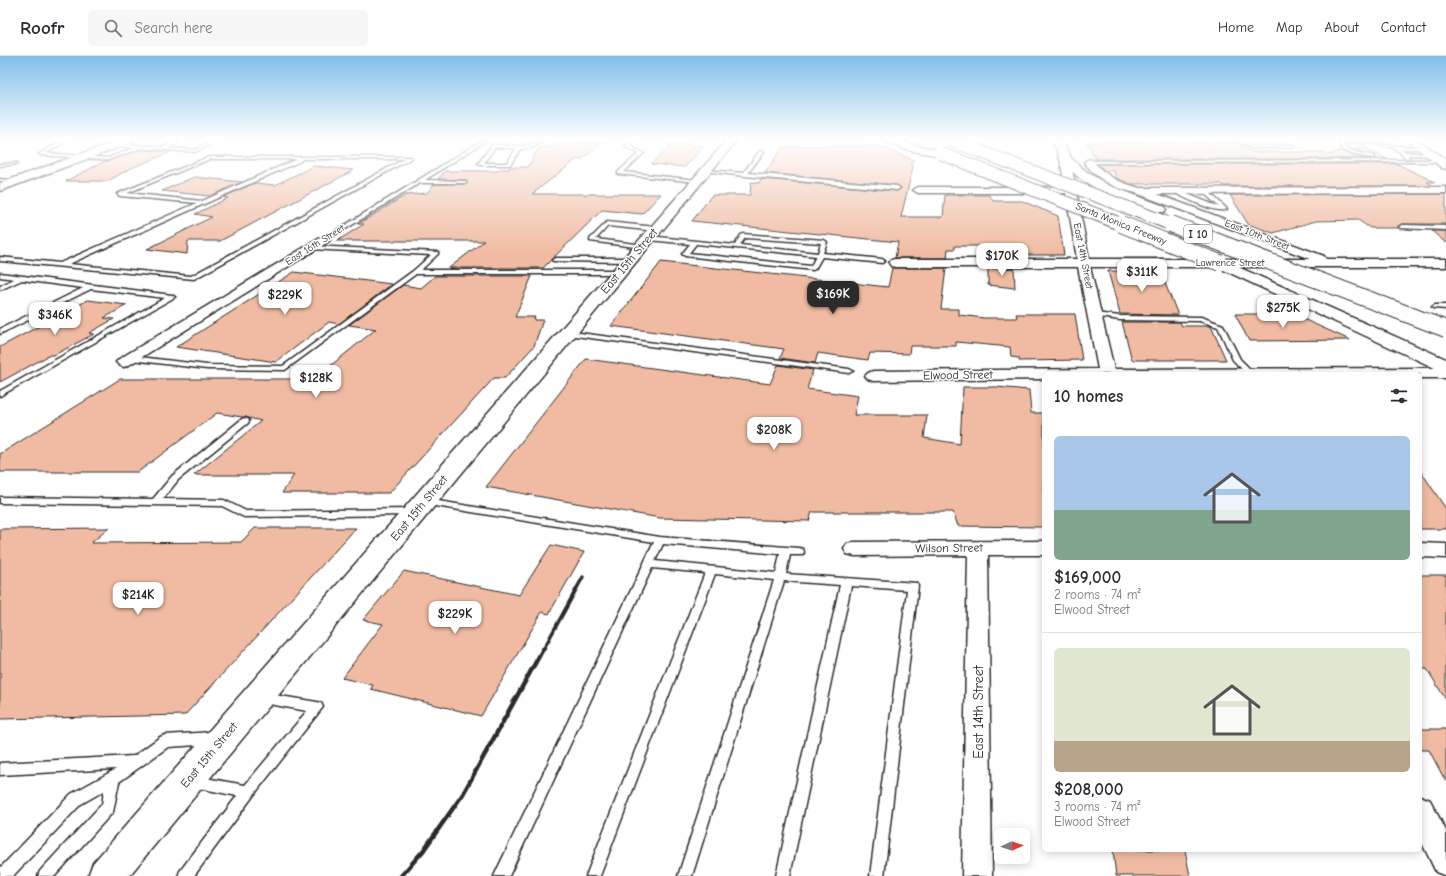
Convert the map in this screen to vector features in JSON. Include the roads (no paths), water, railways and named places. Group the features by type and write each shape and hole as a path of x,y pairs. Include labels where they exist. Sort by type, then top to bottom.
{"main road":[{"path":"0,186 24,178"},
{"name":"East 15th Street","path":"106,876 699,178"},
{"name":"Santa Monica Freeway","path":"1004,178 1446,354"},
{"name":"Santa Monica Freeway","path":"1050,178 1446,329"},
{"path":"1088,178 1104,188 1364,287 1446,320"},
{"path":"1220,263 1446,366"}],"street":[{"name":"East 14th Street","path":"1068,178 1107,372"},
{"path":"1105,178 1116,185 1140,191 1446,190"},
{"path":"918,190 1070,190"},
{"name":"East 10th Street","path":"1140,191 1330,263"},
{"name":"East 16th Street","path":"128,360 324,240"},
{"name":"Lawrence Street","path":"895,263 1446,263"},
{"path":"1422,373 1446,373"},
{"name":"Elwood Street","path":"872,376 1042,374"},
{"name":"East 14th Street","path":"977,876 978,548"},
{"name":"Wilson Street","path":"854,549 1042,548"},
{"path":"1422,550 1446,550"},
{"path":"1422,813 1446,862"}],"lane":[{"path":"159,178 120,194 201,202"},
{"path":"61,265 256,178"},
{"path":"0,259 192,278 373,178"},
{"name":"East 16th Street","path":"324,240 423,178"},
{"path":"782,178 897,188"},
{"path":"0,180 14,182"},
{"path":"418,181 464,182"},
{"path":"1175,191 1217,209 1224,209 1205,191"},
{"path":"607,224 639,249 592,240 607,224"},
{"path":"1402,226 1446,228"},
{"path":"695,242 685,254 813,268 820,255 824,242 743,236 737,246"},
{"path":"555,260 695,242 882,261"},
{"path":"128,360 207,367 285,368 414,272 436,253 311,248"},
{"path":"414,272 639,249"},
{"path":"0,275 172,297 0,394"},
{"path":"0,288 21,278"},
{"path":"0,332 90,287"},
{"path":"1435,307 1446,306"},
{"path":"1095,315 1120,318 1201,319 1221,326 1237,360 1249,372"},
{"path":"568,333 849,371"},
{"path":"156,502 175,478 246,421"},
{"path":"0,500 224,503 244,514 420,506 660,540 799,552"},
{"path":"501,876 660,540"},
{"path":"685,876 780,577 786,551"},
{"path":"648,564 780,577 914,586 877,876"},
{"path":"593,876 711,570"},
{"path":"783,876 846,582"},
{"path":"185,876 248,792 317,707 258,697"},
{"path":"3,876 76,799 113,779 165,741 223,738"},
{"path":"0,769 136,762"},
{"path":"45,876 108,807 113,779"},
{"path":"187,781 248,792"}],"railway":[{"path":"543,650 583,577"},
{"path":"401,876 423,851 463,794 543,649"}]}
